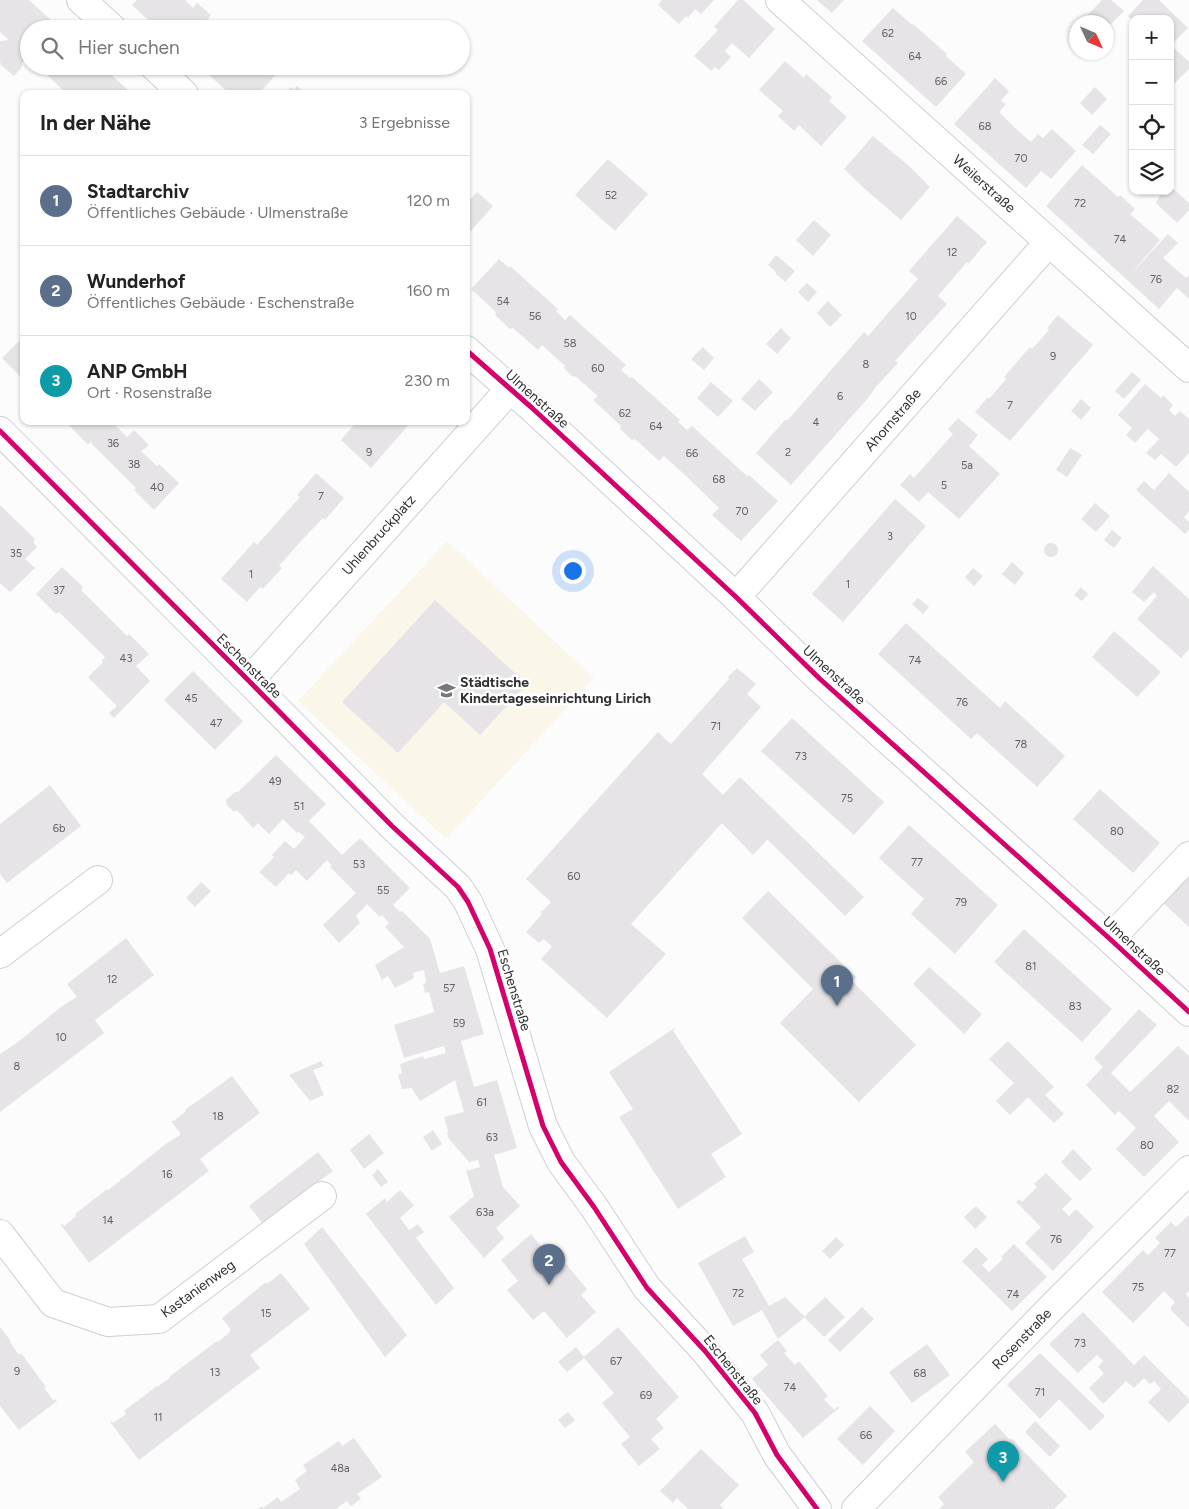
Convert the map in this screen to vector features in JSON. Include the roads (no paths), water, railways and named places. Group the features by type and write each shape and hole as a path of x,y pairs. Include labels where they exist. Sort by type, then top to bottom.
{"street":[{"path":"81,0 103,20"},
{"name":"Weilerstraße","path":"780,0 1189,368"},
{"path":"164,75 180,90"},
{"name":"Ahornstraße","path":"736,597 1050,242"},
{"name":"Ulmenstraße","path":"470,354 736,597 820,679 1189,1012"},
{"name":"Uhlenbruckplatz","path":"249,681 510,389"},
{"name":"Eschenstraße","path":"0,431 392,826 458,887 468,902 490,949 543,1126 561,1162 594,1207 647,1288 705,1351 755,1414 777,1455 817,1509"},
{"path":"1110,939 1189,856"},
{"path":"0,954 98,880"},
{"name":"Rosenstraße","path":"856,1509 1189,1170"},
{"name":"Kastanienweg","path":"0,1234 53,1303 108,1322 159,1319 322,1196"}],"place":[{"name":"Städtische Kindertageseinrichtung Lirich","path":"446,690"},
{"name":"Stadtarchiv","path":"837,1006"},
{"name":"Wunderhof","path":"549,1285"},
{"name":"ANP GmbH","path":"1003,1482"}]}
